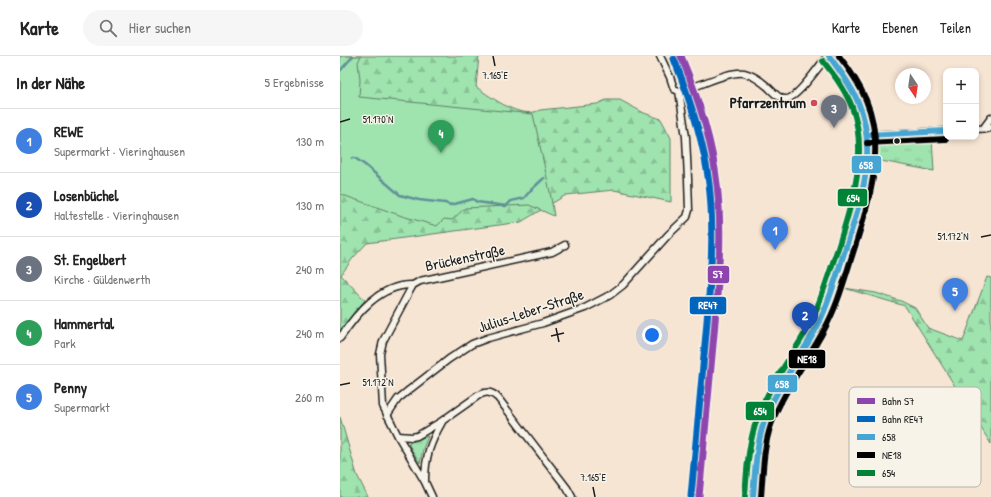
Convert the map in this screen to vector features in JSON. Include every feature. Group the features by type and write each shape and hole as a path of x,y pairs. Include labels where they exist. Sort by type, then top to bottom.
{"main road":[{"path":"753,497 760,439 767,413 822,315 854,222 866,167 868,150 867,135 862,109 855,91 841,70 828,56"}],"street":[{"path":"660,56 674,89 679,91 726,76 744,73 758,79 785,100 789,99 807,82 828,56"},
{"name":"Julius-Leber-Straße","path":"387,414 398,399 455,354 472,344 488,338 543,323 585,308 604,299 623,285 678,226 688,214 689,197 686,137 679,91"},
{"path":"988,128 985,126 991,118"},
{"path":"867,135 943,131"},
{"name":"Brückenstraße","path":"432,497 383,406 381,396 380,354 389,330 413,285 420,281 552,252 565,245"},
{"path":"340,338 365,306 373,300 395,288 413,285"},
{"path":"398,436 417,436 484,392 494,394 567,488 572,497"},
{"path":"425,482 424,468 428,450 442,421"}],"green space":[{"path":"340,56 479,56 476,87 498,102 515,110 524,112 597,104 606,100 620,100 644,113 661,119 671,138 671,202 614,190 566,195 521,222 367,243 353,258 341,275 365,300 340,331"},
{"path":"340,56 361,56 358,62 360,80 359,97 533,114 554,216 529,205 465,208 452,220 444,219 437,226 402,216 340,194"},
{"path":"932,138 934,171 876,160 878,142"},
{"path":"987,277 991,278 991,444 981,428 981,387 955,387 905,306 844,288 876,293 901,301 915,308 928,328 963,341"},
{"path":"340,417 357,475 368,497 340,497"},
{"path":"428,436 423,449 420,463 408,443"}],"waterway":[{"path":"340,71 353,56"},
{"path":"352,158 355,158 365,165 400,195 419,200 451,205 473,199 477,202 506,206 511,201 524,198 544,178"}],"rail line":[{"name":"S7","path":"681,56 699,103 712,151 717,184 720,222 717,296 699,497"},
{"name":"RE47","path":"674,59 686,89 704,152 709,184 712,221 709,296 691,496"}],"transit line":[{"name":"658","path":"753,497 755,469 761,431 764,422 775,397 817,327 825,309 856,216 865,178 867,139 864,120 852,90 829,56"},
{"name":"NE18","path":"761,497 765,452 771,425 782,400 833,312 864,218 873,178 875,139 872,119 866,100 860,88 851,72 839,56"},
{"name":"654","path":"745,496 747,467 757,419 768,394 815,313 838,248 857,178 859,160 857,124 852,107 843,88 823,61"},
{"name":"658","path":"867,135 943,131"},
{"name":"NE18","path":"867,143 943,139"}],"place":[{"name":"Pfarrzentrum","path":"814,103"},
{"name":"St. Engelbert","path":"834,128"},
{"name":"Hammertal","path":"441,153"},
{"name":"REWE","path":"775,250"},
{"name":"Penny","path":"955,311"},
{"name":"Losenbüchel","path":"805,335"}]}
